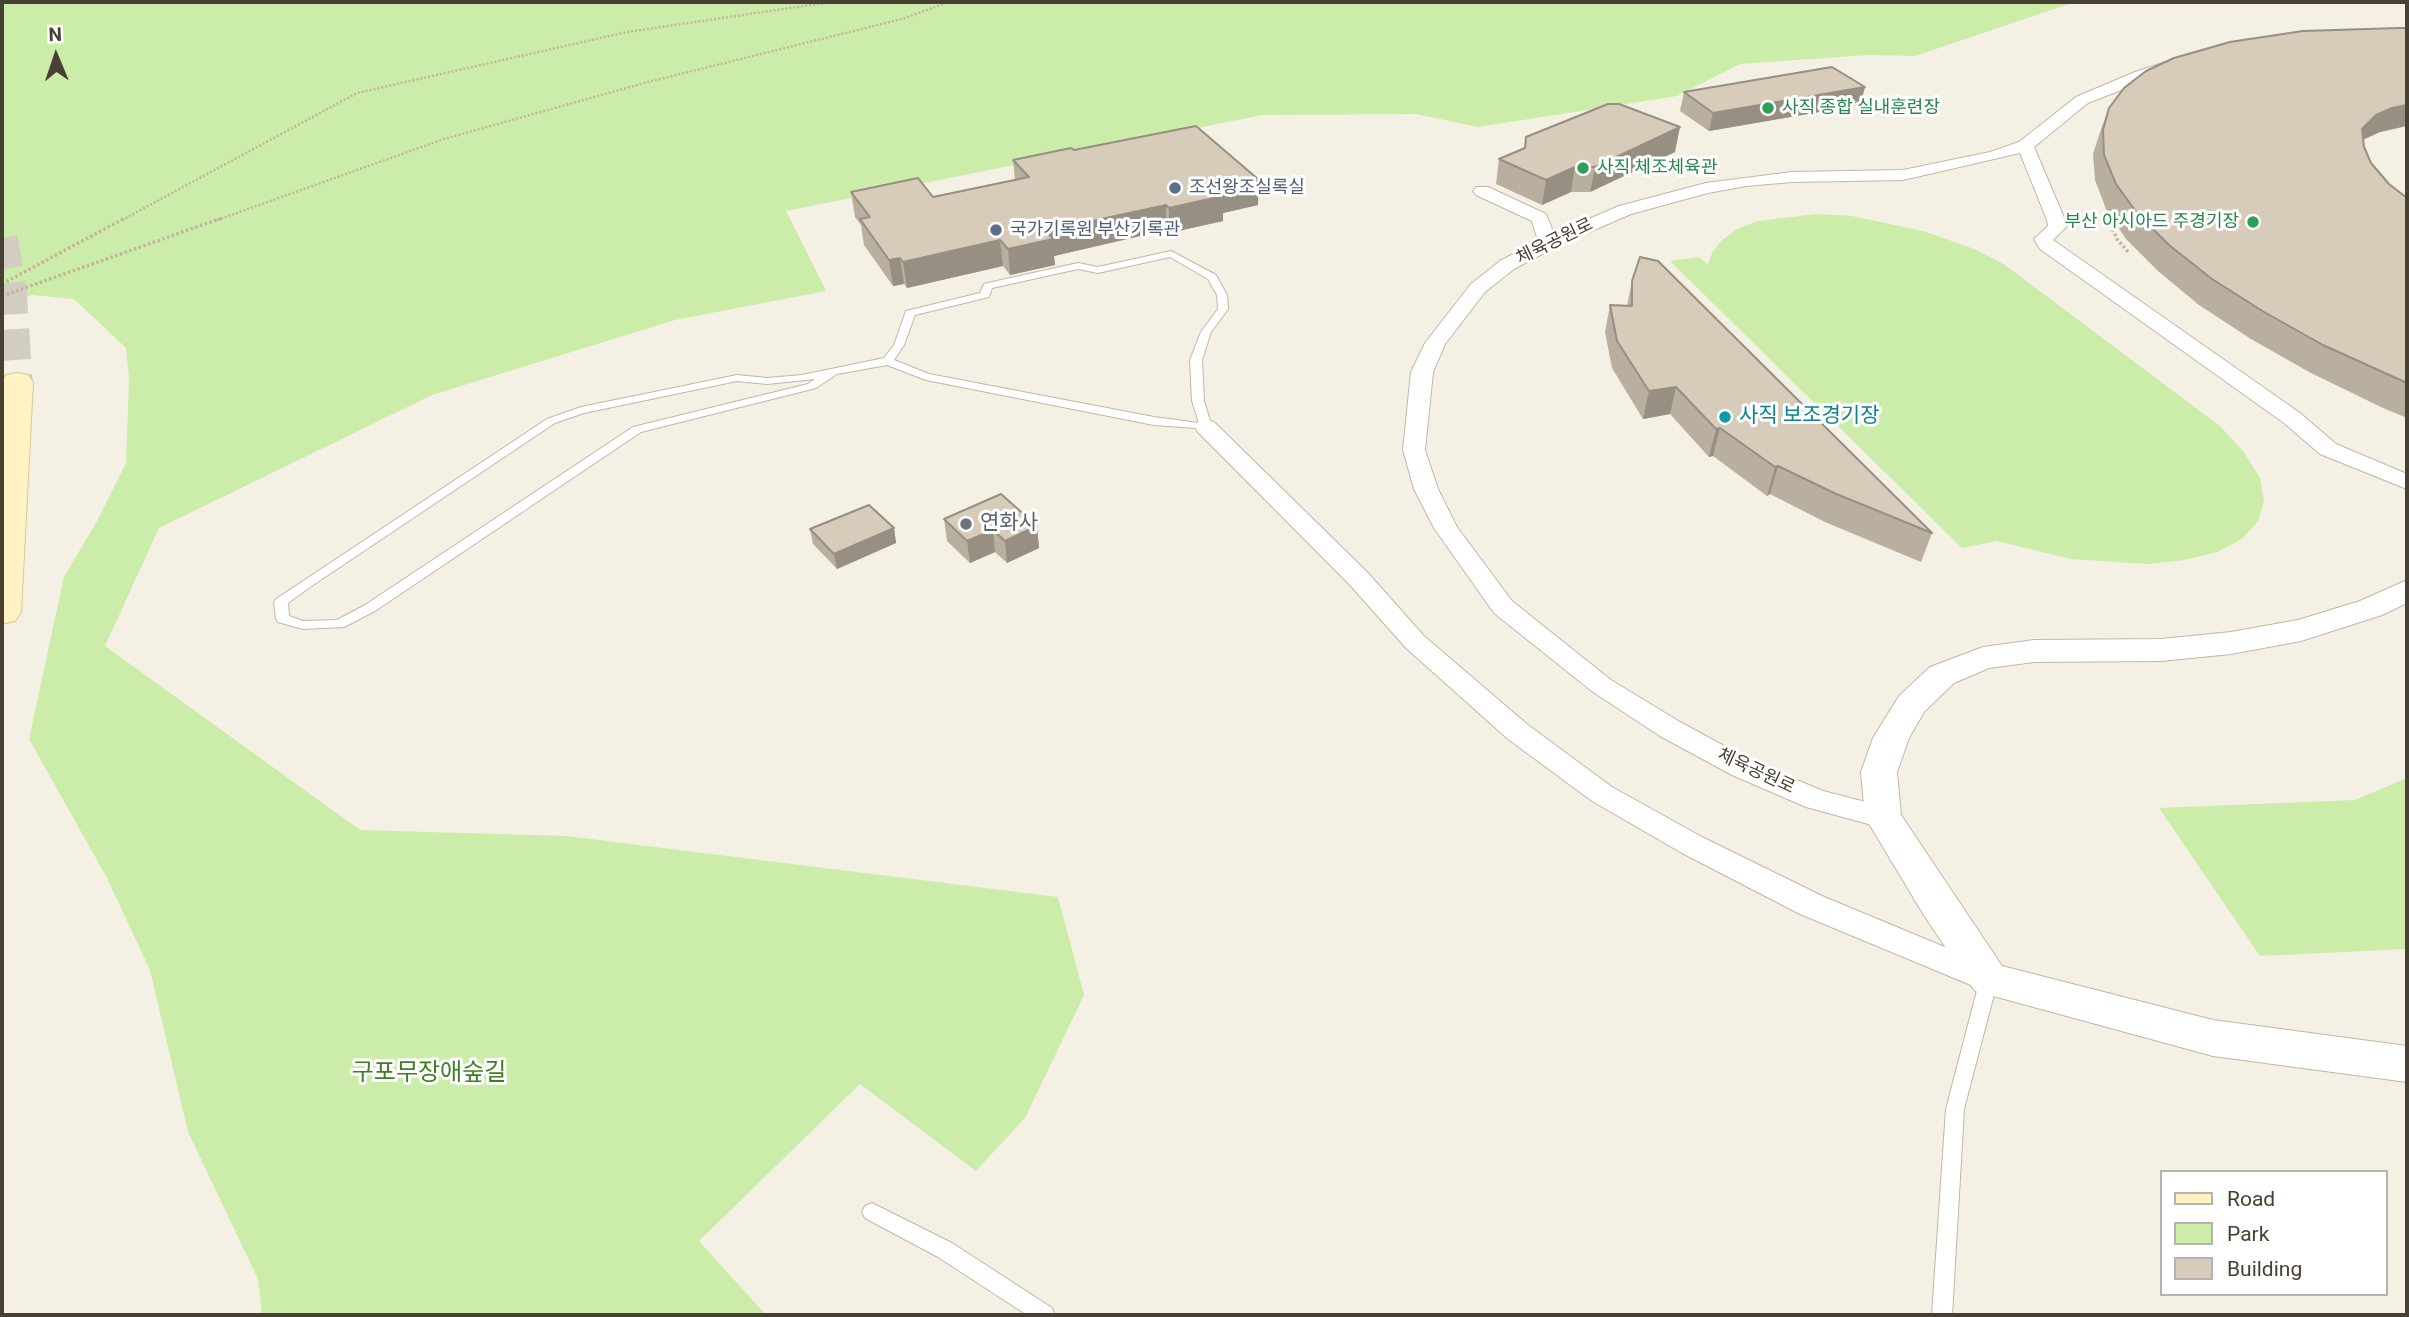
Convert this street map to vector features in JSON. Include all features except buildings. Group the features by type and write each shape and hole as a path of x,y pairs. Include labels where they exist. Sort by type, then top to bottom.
{"main road":[{"path":"2,612 17,382"}],"street":[{"name":"체육공원로","path":"1883,817 1816,800 1742,768 1670,729 1602,686 1503,607 1446,528 1426,489 1414,450 1422,372 1435,342 1478,288 1507,265 1548,243 1625,209 1706,188 1792,177 1903,175 1943,168 2025,146 2082,100 2141,75 2197,60"},
{"path":"2025,146 2057,227 2043,239 2048,245 2292,418 2328,449 2407,482"},
{"path":"1482,191 1540,219 1548,243"},
{"path":"1206,428 1359,579 1415,642 1518,732 1602,794 1692,845 1811,905 1989,979 2213,1038 2407,1064"},
{"path":"1989,979 1883,817 1880,772 1891,738 1911,704 1942,675 1983,658 2034,651 2161,650 2231,643 2301,630 2371,608 2407,590"}],"lane":[{"path":"833,372 812,386 637,429 370,608 338,624 303,625 283,619 281,602 307,582 551,421 581,410 737,377 766,380 802,378 888,361 926,377 1154,421 1206,428 1198,401 1196,360 1206,332 1223,309 1222,295 1212,277 1171,254 1098,271 1078,266 988,286 985,295 910,313 899,345 888,361"},
{"path":"1942,1315 1955,1109 1989,979"},
{"path":"872,1212 945,1250 1045,1315"}],"path":[{"path":"2,284 357,93 627,32 831,2"},
{"path":"2,296 444,139 648,82 902,19 949,2"},
{"path":"2048,199 2064,200 2070,213 2079,217 2104,219 2110,223 2117,239 2129,253"}],"green space":[{"name":"구포무장애숲길","path":"2,2 2075,2 1915,56 1869,55 1740,64 1677,96 1478,127 1416,114 1262,115 786,211 826,291 675,320 432,395 159,528 105,646 360,830 566,836 1058,897 1084,995 1025,1118 976,1171 860,1084 699,1241 766,1315 262,1315 258,1279 188,1132 150,970 107,878 29,739 64,577 97,521 126,463 129,379 126,348 74,299 32,295 2,305"},
{"path":"1817,214 1852,216 1923,231 1977,250 2005,265 2220,426 2243,451 2260,478 2264,501 2258,521 2242,539 2217,552 2184,560 2148,564 2071,559 1997,541 1962,548 1670,261 1699,257 1708,265 1712,253 1721,241 1737,229 1758,221"},
{"path":"2407,778 2407,949 2260,956 2159,808 2355,800"}],"tunnel":[{"path":"2,238 11,288 17,382"}],"place":[{"name":"사직 종합 실내훈련장","path":"1768,108"},
{"name":"사직 체조체육관","path":"1583,168"},
{"name":"조선왕조실록실","path":"1175,188"},
{"name":"부산 아시아드 주경기장","path":"2253,222"},
{"name":"국가기록원 부산기록관","path":"996,230"},
{"name":"사직 보조경기장","path":"1725,417"},
{"name":"연화사","path":"966,524"}]}
